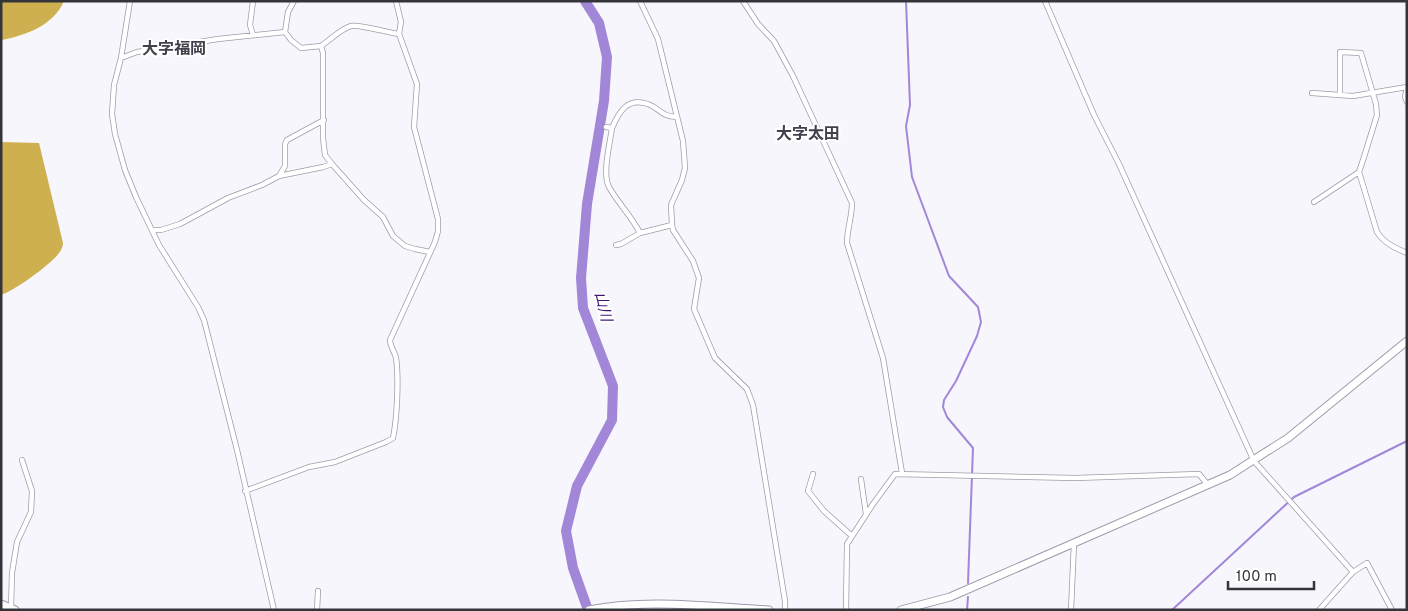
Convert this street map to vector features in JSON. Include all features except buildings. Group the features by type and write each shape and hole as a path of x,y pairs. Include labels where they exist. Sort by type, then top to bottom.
{"street":[{"path":"130,1 114,92 112,114 115,134 125,170 152,230 204,320 235,442 274,610"},
{"path":"253,1 250,25 253,35"},
{"path":"294,1 288,12 286,32 291,40 301,48 321,46 338,32 352,25 399,34"},
{"path":"245,490 308,467 335,462 393,438 397,378 396,356 390,340 438,232 438,219 414,127 417,84 399,34 401,22 396,1"},
{"path":"640,1 658,39 683,141 685,168 671,205 673,230 693,261 699,278 694,309 714,358 747,389 753,405 785,610"},
{"path":"743,1 758,24 774,41 793,76 852,203 852,216 847,233 847,243 883,358 902,473"},
{"path":"1045,1 1094,115 1119,164 1254,461 1353,572"},
{"path":"121,58 137,52 286,32"},
{"path":"321,46 323,53 325,154 364,200 383,217 393,236 405,246 415,250 430,252"},
{"path":"1340,95 1340,52 1361,53 1376,104 1377,115 1359,172 1377,232 1389,245 1407,253"},
{"path":"1312,93 1353,96 1407,87 1407,102"},
{"path":"640,233 608,186 607,172 612,128 623,108 636,103 649,104 666,116 677,117"},
{"path":"279,176 285,166 285,144 287,140 324,120"},
{"path":"606,127 612,128"},
{"path":"152,230 161,230 180,224 228,198 262,185 279,176 332,164"},
{"path":"1314,202 1359,172"},
{"path":"616,244 622,244 640,233 672,225"},
{"path":"901,610 950,597 1208,485 1254,461 1288,438 1407,340"},
{"path":"1,604 13,609 12,574 17,542 31,512 32,491 22,460"},
{"path":"813,474 808,491 824,511 852,536"},
{"path":"846,610 847,544 895,474 1075,478 1199,474 1208,485"},
{"path":"861,479 866,514"},
{"path":"1072,610 1074,543"},
{"path":"1319,610 1353,572 1367,563 1392,610"},
{"path":"317,610 318,591"},
{"path":"589,610 654,604 769,610"}],"shaded area":[{"path":"1,1 64,1 59,10 46,23 29,32 2,40"},
{"path":"1,142 39,143 63,243 61,250 51,262 34,276 1,295"}],"waterway":[{"name":"山川","path":"585,1 599,23 607,57 604,101 587,204 581,278 583,308 613,386 612,420 577,486 566,531 573,568 588,610"},
{"path":"906,1 910,105 906,126 912,177 949,276 978,307 981,322 977,336 956,381 944,400 943,407 947,417 973,448 968,583"},
{"path":"1172,610 1294,497 1407,441"},
{"path":"967,610 968,597"}],"district":[{"name":"大字福岡","path":"174,50"},
{"name":"大字太田","path":"808,135"}]}
